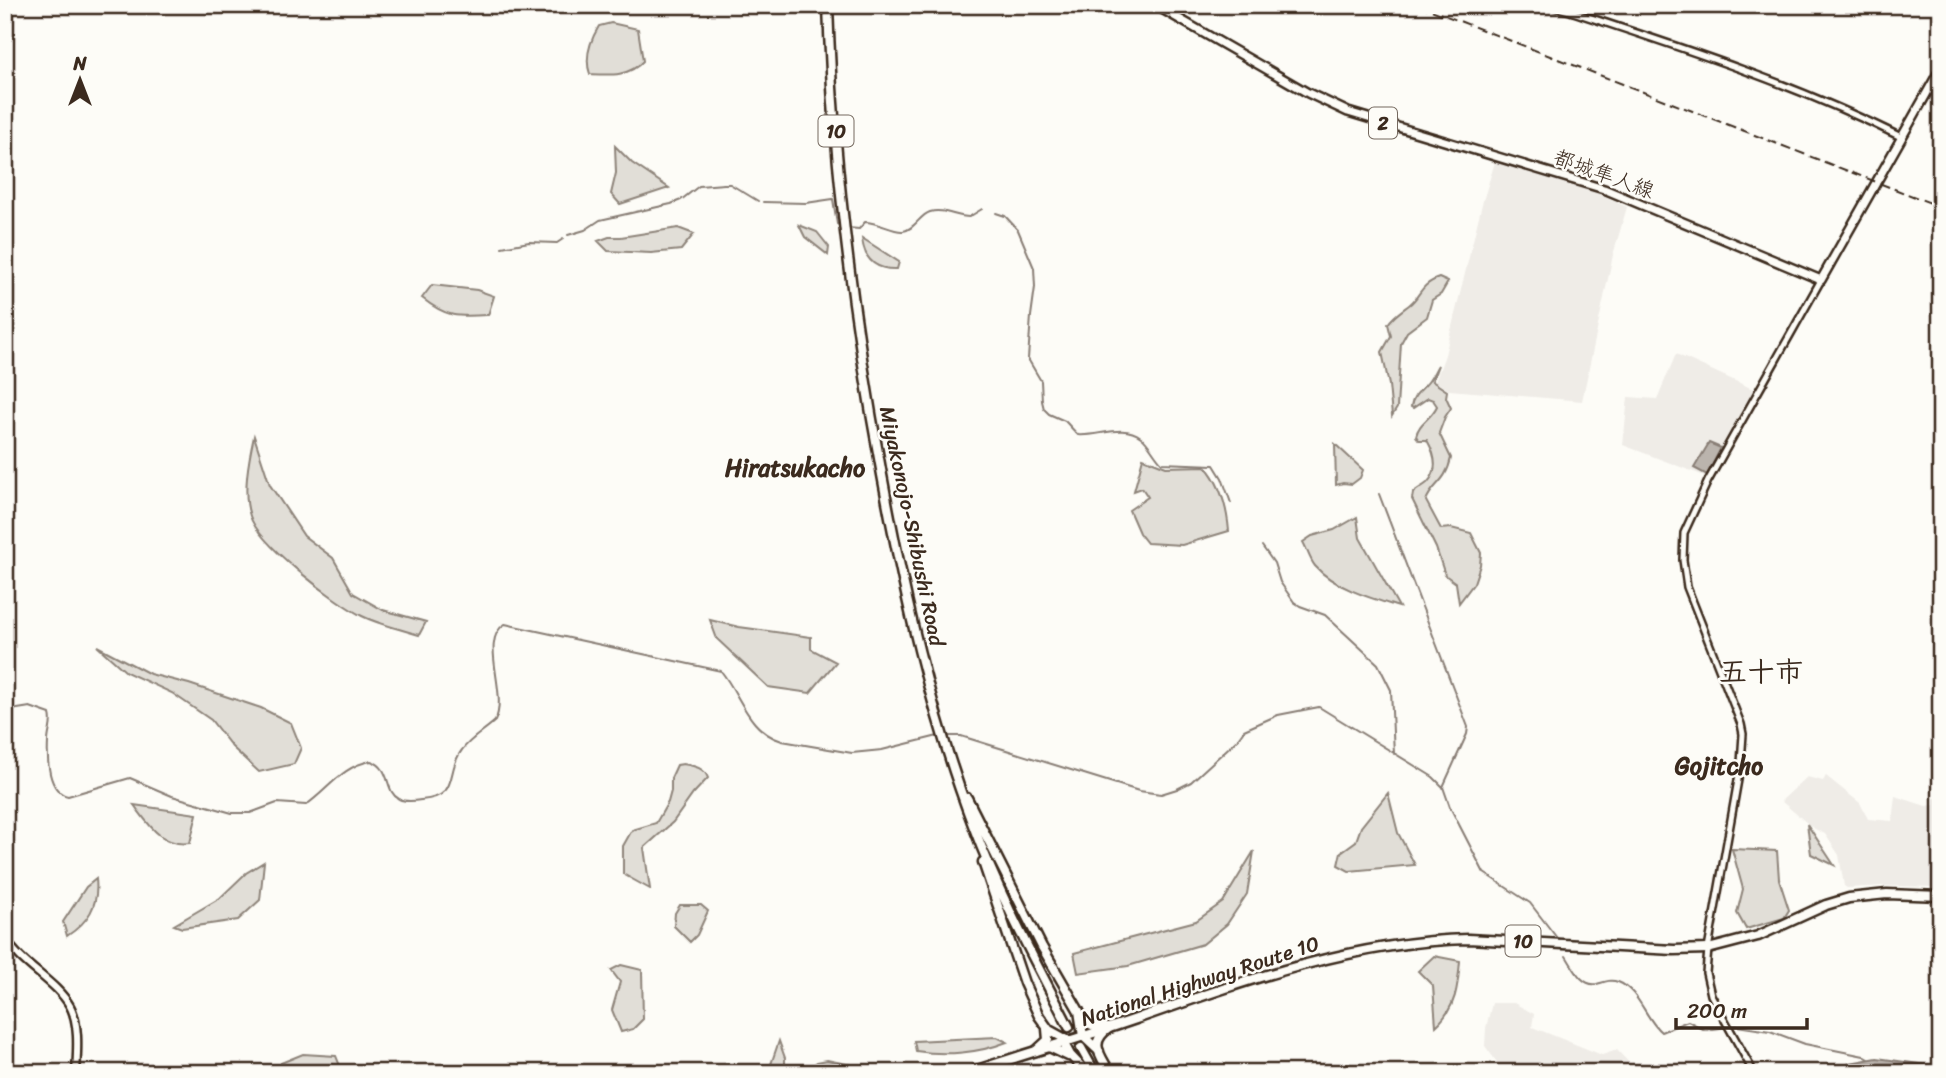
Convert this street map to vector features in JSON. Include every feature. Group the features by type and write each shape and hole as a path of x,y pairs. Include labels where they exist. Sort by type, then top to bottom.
{"highway":[{"name":"Miyakonojo-Shibushi Road","path":"828,5 833,24 830,36 840,186 862,365 908,603 957,783 994,877 1069,1027"},
{"name":"10","path":"828,5 832,76"},
{"path":"947,749 971,805 1042,947 1079,1011 1089,1024 1109,1028"},
{"path":"957,783 1024,983 1046,1028 1048,1040 1035,1051"},
{"name":"National Highway Route 10","path":"968,1073 1302,964 1422,942 1479,939 1708,949 1758,936 1826,905 1849,898 1887,894 1941,896"},
{"path":"1079,1011 1083,1036 1099,1051"},
{"path":"1046,1028 1066,1041 1070,1055 1087,1073"},
{"path":"1109,1028 1099,1035 1097,1040 1099,1051 1110,1073"},
{"path":"1049,1046 1076,1062"},
{"path":"1081,1048 1095,1073"}],"main road":[{"name":"都城隼人線","path":"1154,5 1308,93 1348,111 1604,189 1821,280"},
{"path":"1821,280 1941,68"},
{"path":"5,938 17,956 70,1005 75,1023 76,1073"}],"street":[{"path":"1546,5 1731,64 1856,114 1901,137"},
{"path":"1754,1073 1711,995 1707,981 1708,949 1741,763 1743,734 1687,587 1683,560 1684,533 1708,481 1821,280"}],"shaded area":[{"path":"611,23 638,29 643,61 625,72 611,75 590,74 588,55 593,37 599,26"},
{"path":"615,146 632,163 669,188 620,204 611,194 616,173"},
{"path":"1495,162 1600,194 1627,207 1613,255 1582,401 1449,390 1435,382 1445,355"},
{"path":"799,225 817,232 829,247 828,255 805,237"},
{"path":"678,228 694,234 681,250 651,253 608,251 598,241 609,237"},
{"path":"862,238 899,262 897,269 883,268 872,262 865,252"},
{"path":"1439,278 1448,282 1441,294 1432,300 1427,317 1407,332 1401,343 1397,408 1392,416 1382,352 1391,336 1388,324 1413,302 1424,287"},
{"path":"432,285 477,290 494,296 488,315 461,316 446,313 422,298"},
{"path":"1676,354 1755,390 1707,477 1623,445 1628,397 1657,399"},
{"path":"1438,365 1432,381 1447,391 1446,397 1451,408 1439,433 1451,458 1446,473 1426,501 1441,529 1451,528 1471,533 1481,553 1474,583 1459,603 1456,583 1445,575 1436,548 1412,499 1413,493 1427,483 1434,473 1435,462 1430,445 1427,440 1419,440 1416,436 1437,406 1428,398 1411,407 1415,396"},
{"path":"254,436 270,485 304,536 333,558 353,593 383,610 426,622 419,635 376,622 350,609 299,572 256,528 250,516 247,497 247,476"},
{"path":"1335,444 1363,470 1360,478 1352,484 1336,485"},
{"path":"1143,458 1166,467 1205,466 1222,497 1229,531 1182,545 1147,543 1139,533 1129,510 1148,497 1142,488 1134,491"},
{"path":"1357,517 1360,538 1399,607 1332,581 1310,558 1303,542 1312,536 1334,530"},
{"path":"710,620 811,637 811,649 836,662 810,693 768,687 717,639"},
{"path":"97,646 150,674 261,708 291,723 301,748 294,764 259,772 232,747 211,720 172,693 126,672"},
{"path":"677,765 701,769 708,778 673,822 644,848 650,889 623,874 623,846 632,830 656,823 668,802 671,778"},
{"path":"1826,776 1860,803 1868,819 1892,821 1895,796 1926,806 1934,805 1934,799 1941,794 1941,887 1844,886 1839,855 1825,834 1813,828 1781,801 1807,777 1823,781"},
{"path":"1388,793 1398,833 1415,865 1349,871 1338,865 1341,852 1356,841 1361,827"},
{"path":"134,805 197,814 190,843 172,842 164,838 151,827"},
{"path":"1807,824 1834,865 1811,854"},
{"path":"1732,849 1777,851 1779,879 1789,910 1784,918 1746,929 1737,913 1743,889"},
{"path":"1254,851 1247,894 1227,924 1203,944 1128,966 1078,973 1074,953 1196,921 1223,902"},
{"path":"264,862 260,900 238,920 182,928 174,925 220,898 246,873"},
{"path":"96,879 94,905 81,925 67,936 63,922 86,887"},
{"path":"680,905 701,905 708,911 697,935 690,942 674,926 675,913"},
{"path":"1434,956 1460,961 1452,1004 1436,1026 1433,986 1418,971"},
{"path":"621,965 642,970 643,1019 633,1029 621,1032 612,1010 620,982 611,970"},
{"path":"1492,1003 1514,1003 1534,1014 1532,1027 1602,1055 1617,1050 1637,1071 1505,1073 1485,1046"},
{"path":"997,1037 1007,1042 985,1049 951,1053 916,1051 914,1041"},
{"path":"779,1041 785,1058 785,1073 768,1073"},
{"path":"303,1054 336,1056 342,1071 281,1073 281,1063"},
{"path":"827,1060 851,1065 863,1071 808,1073 808,1069 817,1062"}],"water":[{"path":"1709,443 1721,448 1707,475 1694,468"},
{"path":"1877,1058 1941,1067 1941,1073 1836,1073 1850,1063"}],"waterway":[{"path":"568,235 585,230 600,220 671,204 699,186 730,184 758,201"},
{"path":"763,202 806,203 833,199 837,224 843,227"},
{"path":"848,228 859,229 865,222 903,231 930,212 940,211 969,217 982,209"},
{"path":"996,213 1005,216 1018,230 1034,268 1035,287 1028,359 1041,381 1044,409 1065,421 1078,435 1118,431 1134,433 1144,440 1162,463 1214,465 1231,503"},
{"path":"502,247 529,242 557,243 563,239"},
{"path":"1379,494 1468,727 1443,787"},
{"path":"1262,546 1274,563 1280,582 1294,602 1325,615 1378,664 1391,690 1394,754"},
{"path":"5,711 30,707 50,714 50,774 56,788 68,796 130,778 172,796 232,813 250,813 277,803 306,805 344,773 371,761 382,769 391,791 399,799 413,801 434,798 447,788 462,750 495,721 499,697 494,642 497,632 505,624 721,671 753,721 770,736 782,741 852,753 882,750 938,736"},
{"path":"947,736 961,736 1139,791 1161,794 1191,782 1236,741 1244,730 1278,715 1319,707 1433,777 1443,787 1450,807 1484,873 1530,903 1557,938"},
{"path":"1566,956 1586,982 1597,984 1612,981 1625,986 1661,1032 1688,1021 1705,1030 1737,1026 1770,1031 1805,1044 1869,1059"}],"railway":[{"path":"1418,5 1941,207"}],"district":[{"name":"Hiratsukacho","path":"795,468"},
{"name":"五十市","path":"1761,671"},
{"name":"Gojitcho","path":"1719,766"}]}
